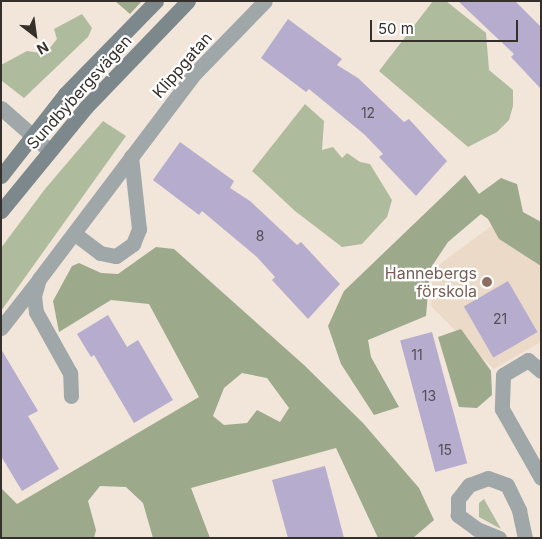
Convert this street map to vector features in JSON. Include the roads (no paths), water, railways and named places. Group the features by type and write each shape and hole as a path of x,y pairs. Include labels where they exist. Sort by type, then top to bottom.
{"main road":[{"name":"Sundbybergsvägen","path":"1,176 65,94 156,1"},
{"name":"Sundbybergsvägen","path":"1,211 86,107 188,1"}],"street":[{"name":"Klippgatan","path":"1,328 75,234 131,156 195,73 265,1"},
{"path":"1,108 50,150"},
{"path":"75,234 100,253 116,256 133,244 138,229 131,156"},
{"name":"Klippgatan","path":"39,279 34,296 36,312 70,374 71,396"},
{"path":"541,371 528,360 503,375 502,409 541,478"},
{"path":"499,538 477,529 458,515 458,499 470,485 488,478 507,485 519,510 525,538"}],"place":[{"name":"Hannebergs förskola","path":"487,282"}]}
